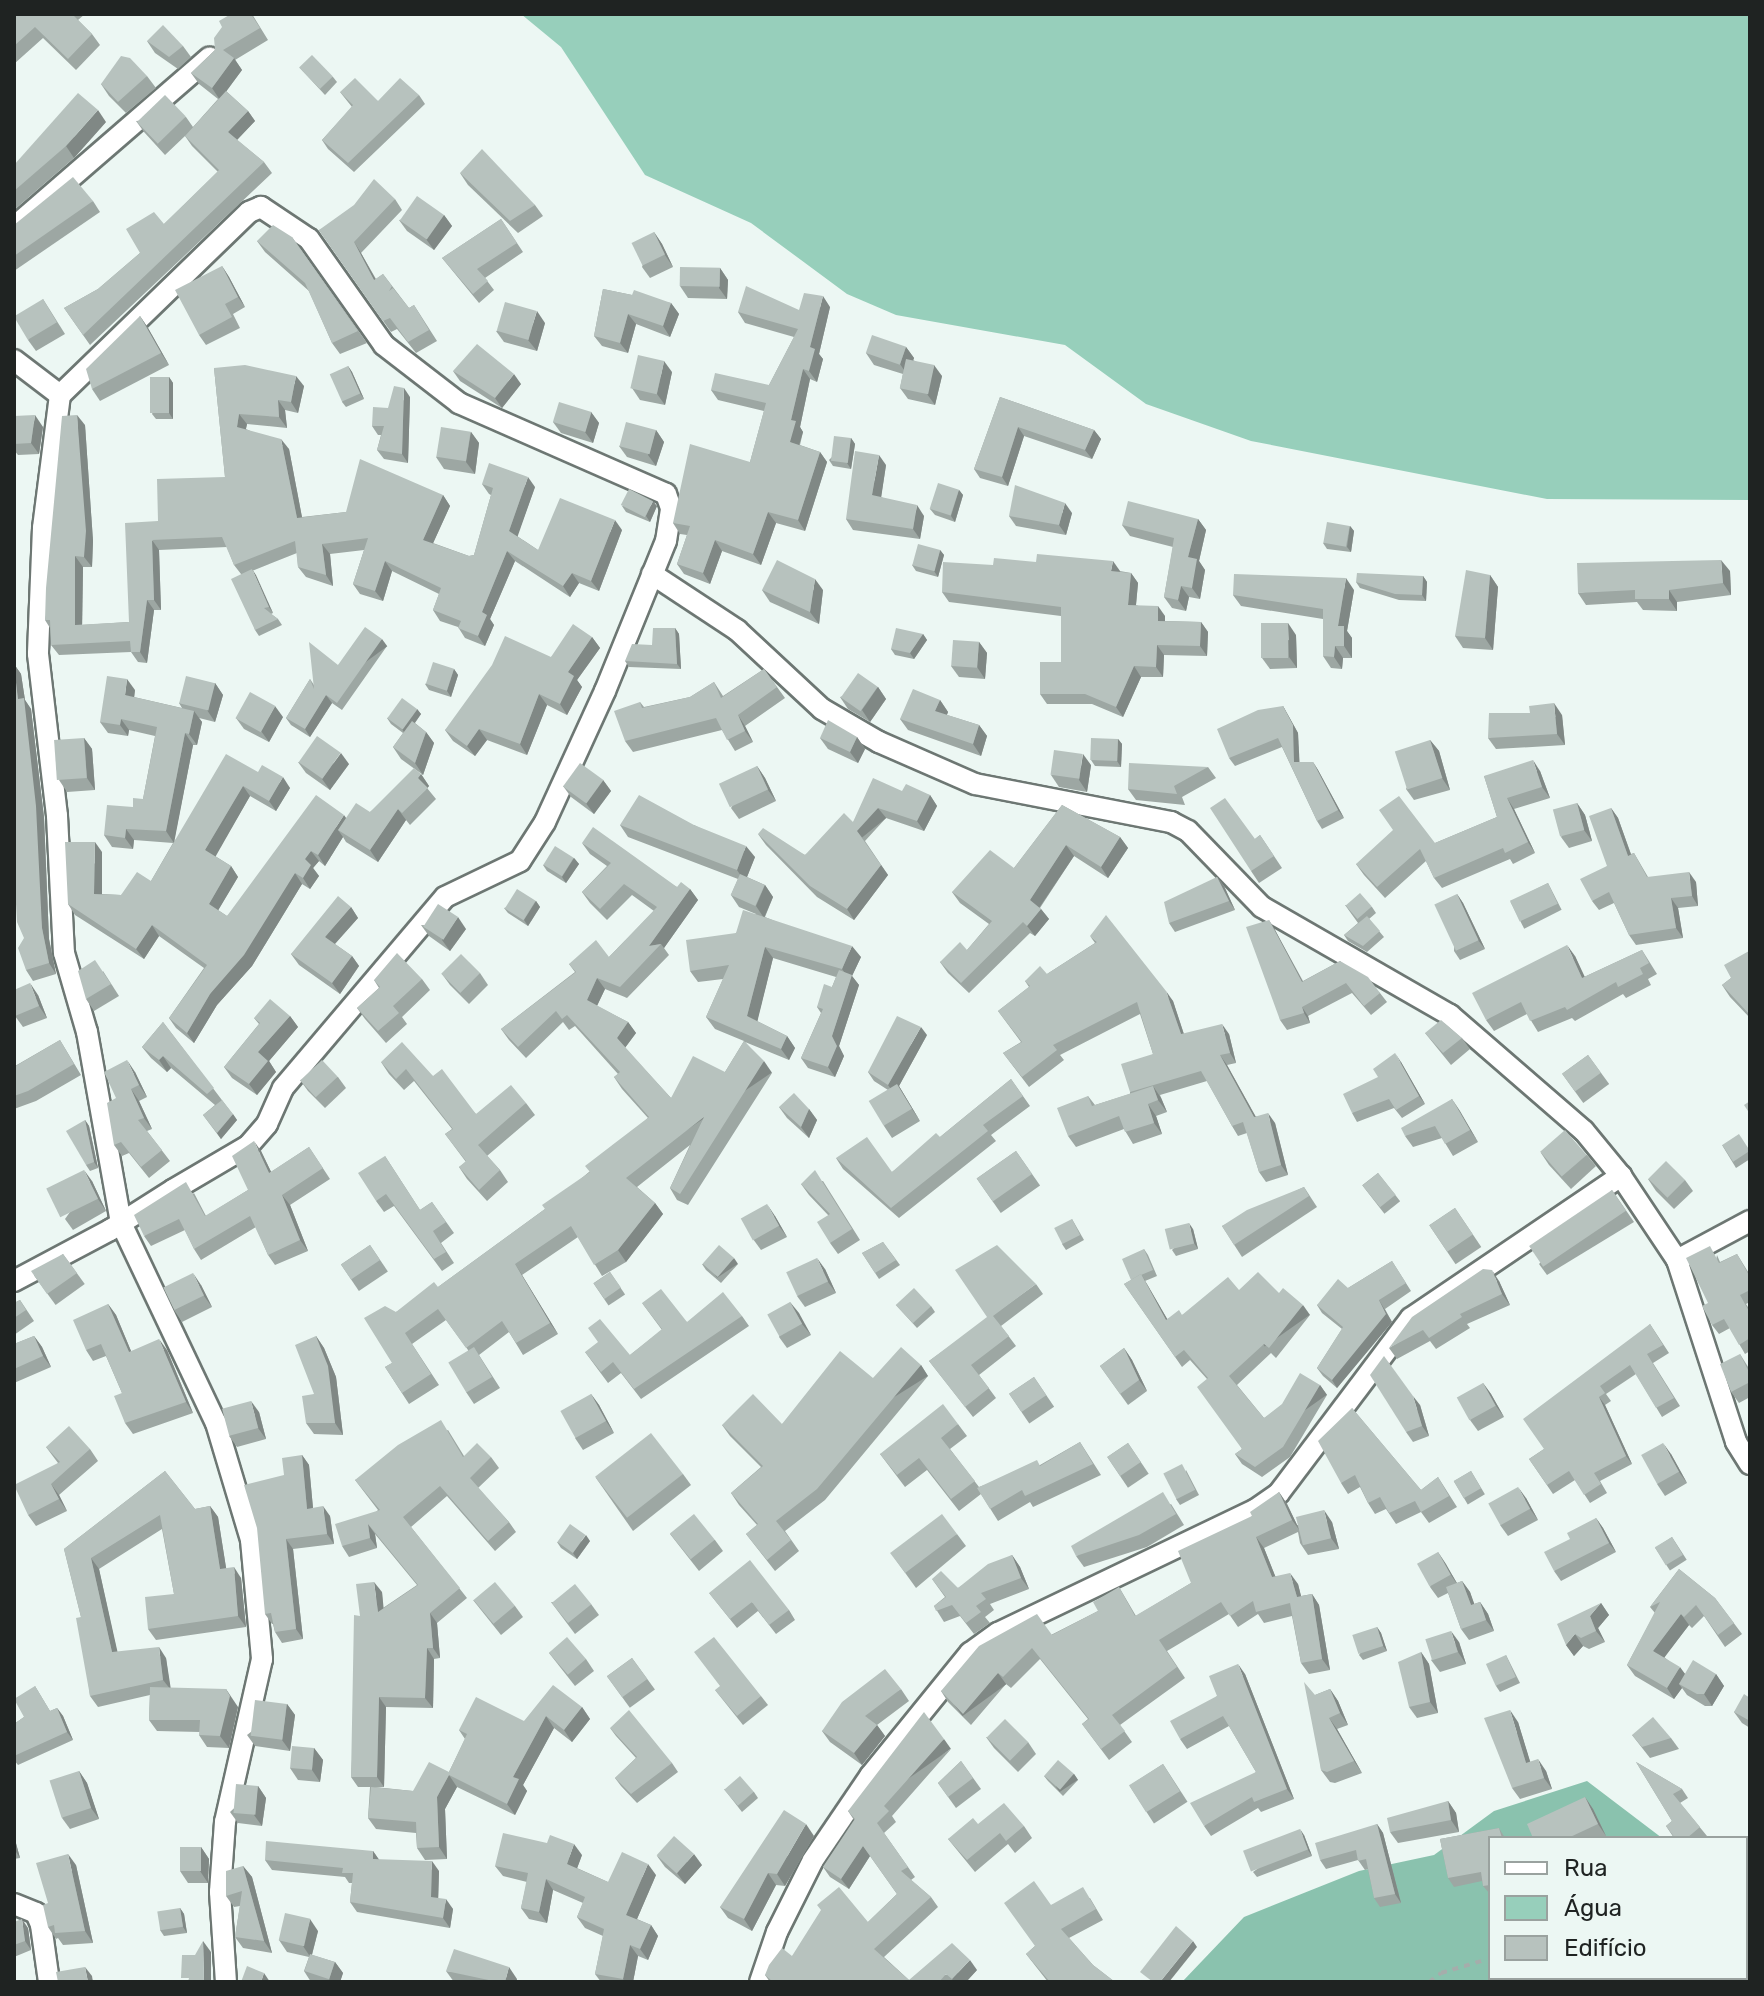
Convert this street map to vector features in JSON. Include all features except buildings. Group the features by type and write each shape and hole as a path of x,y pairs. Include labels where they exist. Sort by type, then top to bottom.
{"street":[{"path":"14,227 211,57"},
{"path":"14,1281 121,1223 248,1146 267,1124 283,1088 445,897 520,861 545,822 666,541 671,508 666,494 459,403 384,345 309,239 261,207 249,212 60,395 43,528 38,654 57,816 64,953 87,1032 121,1223 216,1423 251,1540 261,1671 225,1822 220,1892 226,1982"},
{"path":"14,360 60,395"},
{"path":"652,574 737,630 822,709 879,742 975,784 1171,822 1188,831 1262,907 1450,1015 1584,1131 1621,1176 1677,1260 1736,1442 1750,1464"},
{"path":"760,1982 777,1932 813,1860 870,1776 970,1653 998,1633 1255,1510 1279,1493 1411,1318 1621,1176"},
{"path":"1677,1260 1750,1221"},
{"path":"14,1904 36,1913 41,1925 49,1982"}],"path":[{"path":"1429,1982 1441,1973 1485,1960"}],"shaded area":[{"path":"1587,1781 1659,1836 1488,1836 1488,1980 1748,1980 1748,1942 1750,1982 1182,1982 1244,1917 1359,1871 1434,1855 1494,1811"}],"water":[{"path":"521,14 1750,14 1750,500 1547,499 1251,441 1146,404 1065,345 896,315 847,294 751,223 645,175 561,47"}]}
